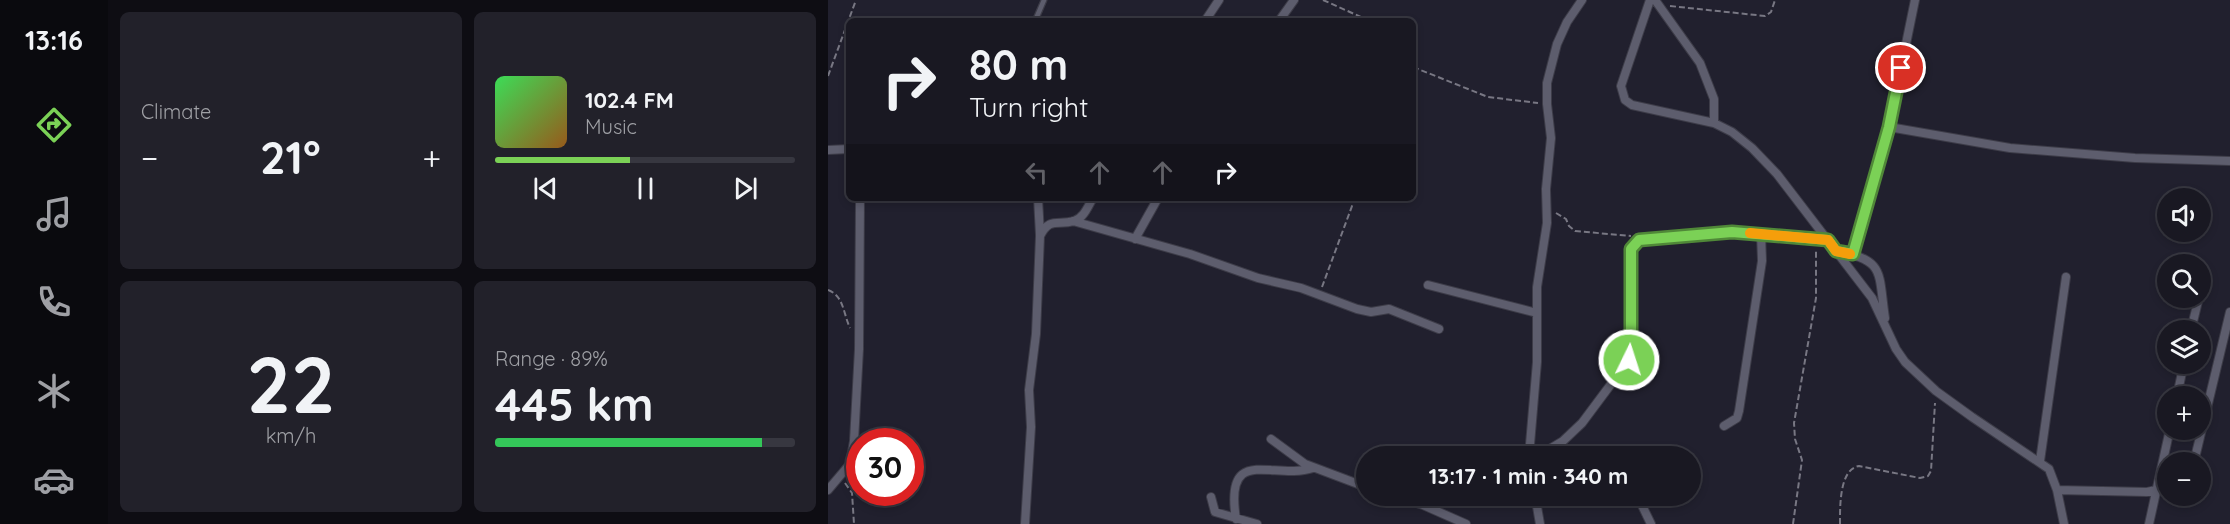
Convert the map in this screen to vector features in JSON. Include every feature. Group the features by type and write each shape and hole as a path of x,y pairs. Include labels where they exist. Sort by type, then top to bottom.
{"street":[{"path":"1207,18 1219,0"},
{"path":"1281,18 1294,0"},
{"path":"1530,446 1537,362 1537,286 1546,231 1546,189 1551,138 1547,83 1554,51 1567,22 1582,0"},
{"path":"1650,0 1622,86 1622,96 1632,105 1714,123 1732,132 1752,148 1777,174 1872,298 1896,349 1905,362 1936,391 2049,469 2057,490 2064,524"},
{"path":"1853,254 1889,127 1915,0"},
{"path":"1657,2 1700,63 1712,90 1714,123"},
{"path":"1889,127 2010,148 2155,159 2230,161"},
{"path":"828,150 846,149"},
{"path":"828,490 851,460 854,441 859,349 860,201"},
{"path":"1025,524 1031,427 1029,390 1036,334 1040,236 1038,201"},
{"path":"1073,221 1084,214 1091,201"},
{"path":"1135,239 1156,201"},
{"path":"1040,236 1050,223 1073,221 1319,295 1364,311 1389,309 1439,329"},
{"path":"1555,446 1582,423 1629,360 1631,351 1631,249 1639,240 1732,232 1828,240"},
{"path":"1724,426 1737,418 1741,405 1762,261 1761,234"},
{"path":"1836,251 1853,254 1873,264 1879,278 1886,326"},
{"path":"2040,461 2066,277"},
{"path":"1428,285 1537,313"},
{"path":"2196,452 2230,312"},
{"path":"1271,439 1305,464 1356,483"},
{"path":"1236,519 1235,493 1239,477 1243,472 1259,469 1296,472 1314,468"},
{"path":"2057,490 2147,492 2157,489 2149,524"},
{"path":"1212,497 1215,512 1257,524"},
{"path":"1426,506 1450,522 1466,524"},
{"path":"1538,506 1540,524"},
{"path":"1642,506 1651,524"}],"lane":[{"path":"1036,18 1044,0"}],"path":[{"path":"849,18 856,0"},
{"path":"1323,0 1363,18"},
{"path":"1657,2 1765,16 1771,12 1775,0"},
{"path":"828,76 846,27"},
{"path":"1416,68 1488,97 1520,103 1547,104"},
{"path":"1319,295 1354,201"},
{"path":"1547,206 1566,219 1575,231 1595,234 1627,234 1639,240"},
{"path":"1793,524 1802,460 1795,439 1794,423 1816,298 1816,240"},
{"path":"828,290 836,293 840,298 850,329"},
{"path":"1840,524 1840,495 1848,472 1853,467 1859,466 1920,478 1929,476 1933,451 1936,391"},
{"path":"839,477 852,493 854,524"}],"slow traffic":[{"path":"1750,233 1828,240 1836,251 1850,254"}],"route":[{"path":"1629,360 1631,351 1631,249 1632,245 1639,240 1732,232 1828,240 1836,251 1853,254 1889,127 1901,68"}]}
